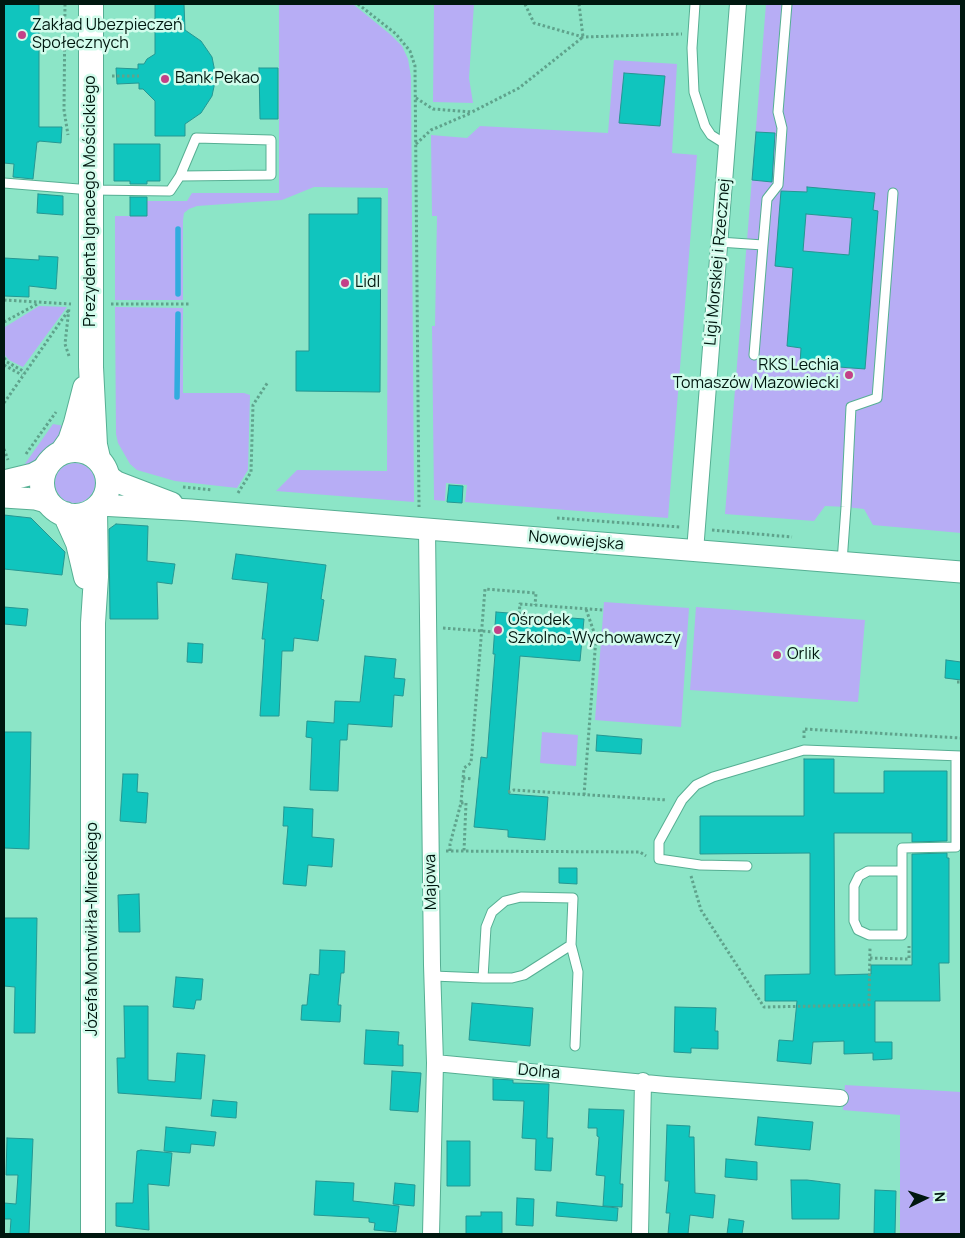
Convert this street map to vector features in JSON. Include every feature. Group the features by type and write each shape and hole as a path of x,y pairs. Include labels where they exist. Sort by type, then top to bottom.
{"main road":[{"name":"Prezydenta Ignacego Mościckiego","path":"63,451 70,441 76,423 81,364 91,190 91,4"},
{"name":"Prezydenta Ignacego Mościckiego","path":"81,364 95,445 102,467"},
{"path":"82,450 102,467 108,484 106,493 97,508 78,516 57,509 43,490 42,480 46,467 55,456 63,451 82,450"},
{"name":"Józefa Montwiłła-Mireckiego","path":"93,1234 93,623 97,508"},
{"name":"Józefa Montwiłła-Mireckiego","path":"57,509 78,543 87,578 93,623"}],"street":[{"name":"Ligi Morskiej i Rzecznej","path":"695,551 738,4"},
{"path":"4,481 33,474 46,467"},
{"name":"Nowowiejska","path":"102,467 117,482 191,510"},
{"path":"4,497 35,499 57,509"},
{"name":"Nowowiejska","path":"97,508 191,510 961,572"},
{"name":"Majowa","path":"427,529 435,1063 431,1234"},
{"name":"Dolna","path":"435,1063 643,1081 666,1085 840,1098"},
{"path":"640,1234 643,1081"}],"lane":[{"path":"695,4 692,34 694,92 700,115 711,135 727,144"},
{"path":"754,355 767,199 778,185 782,128 778,112 787,4"},
{"path":"4,183 91,190 170,190 180,176 196,138 271,140 271,175 180,176"},
{"path":"842,562 851,407 877,398 893,193"},
{"path":"719,242 763,245"},
{"path":"747,866 700,864 659,859 659,842 682,800 696,785 804,750 959,756 956,847 902,848 902,871 902,935 869,935 858,930 854,921 854,886 859,876 868,872 902,871"},
{"path":"482,978 486,928 492,912 505,901 521,898 573,898 571,945 578,972 575,1046"},
{"path":"433,976 512,978 524,975 571,945"}],"path":[{"path":"65,4 64,110 68,142"},
{"path":"358,4 396,34 410,51 415,66 419,507"},
{"path":"525,4 534,23 583,37 692,34"},
{"path":"578,4 583,37"},
{"path":"416,145 431,130 519,88 583,37"},
{"path":"112,76 139,76"},
{"path":"416,97 433,109 472,112"},
{"path":"4,403 72,304 72,295"},
{"path":"4,300 72,304"},
{"path":"4,322 39,302"},
{"path":"113,304 191,304"},
{"path":"68,310 65,344 81,364"},
{"path":"4,358 23,374"},
{"path":"4,365 23,374"},
{"path":"238,493 252,472 253,405 268,382"},
{"path":"21,462 57,411"},
{"path":"176,486 220,491"},
{"path":"229,492 247,494"},
{"path":"410,506 428,508"},
{"path":"549,517 798,537"},
{"path":"450,851 450,844 461,803 464,768 470,762 485,589 536,593 535,605"},
{"path":"519,614 520,604 603,610"},
{"path":"584,795 596,638 586,609"},
{"path":"444,628 495,632"},
{"path":"804,750 804,729 961,738"},
{"path":"463,778 473,779"},
{"path":"508,792 514,790 682,800"},
{"path":"461,803 466,803 464,851"},
{"path":"443,851 640,852 646,855 648,859"},
{"path":"689,872 701,910 764,1007 870,1005 869,935"}],"shaded area":[{"path":"279,4 353,4 402,46 408,59 411,77 414,502 276,491 297,470 387,471 388,188 314,187 282,200 197,206 189,209 184,213 183,220 183,300 115,300 115,216 147,216 147,201 187,201 192,193 279,193"},
{"path":"434,4 474,4 469,78 473,103 433,102"},
{"name":"RKS Lechia Tomaszów Mazowiecki","path":"766,4 961,4 961,533 873,525 864,509 846,507 825,506 814,521 725,514"},
{"path":"614,60 677,64 672,153 697,155 668,518 465,502 467,485 446,483 445,501 434,500 432,326 435,326 437,216 432,216 431,135 467,138 480,126 608,133"},
{"path":"39,306 67,307 23,367 9,360 4,354 4,330 5,327"},
{"path":"115,307 183,308 183,393 244,393 250,395 248,470 237,488 175,481 137,470 130,464 118,443 116,434"},
{"path":"53,424 70,427 60,444 46,453 39,462 22,468"},
{"path":"79,463 86,466 92,472 95,483 94,491 86,500 79,503 71,503 64,500 56,491 55,479 58,472 67,464"},
{"path":"604,602 689,608 681,727 595,720"},
{"name":"Orlik","path":"696,607 865,620 858,702 690,690"},
{"path":"542,732 578,735 576,766 540,763"},
{"path":"845,1085 961,1092 961,1234 900,1234 900,1115 843,1110"}],"building":[{"path":"4,4 39,4 39,127 62,127 61,143 37,142 33,179 13,177 14,164 4,163"},
{"path":"155,4 184,4 185,30 201,41 212,57 216,77 212,96 201,113 185,124 185,136 155,136 155,101 143,89 139,89 139,83 117,84 116,68 138,69 138,64 144,64 147,59 155,54"},
{"path":"259,68 278,68 278,119 260,119"},
{"path":"624,73 665,76 660,126 619,123"},
{"path":"756,132 775,133 772,182 752,180"},
{"path":"114,144 160,144 160,181 147,181 147,184 130,184 130,181 114,181"},
{"path":"807,187 875,193 873,210 878,211 865,369 800,364 801,348 787,346 793,268 775,266 781,191 807,192","holes":["806,214 852,218 849,255 803,251"]},
{"path":"38,194 63,196 63,215 37,213"},
{"path":"130,197 147,197 147,216 130,216"},
{"name":"Lidl","path":"358,198 381,198 380,392 296,391 296,351 309,351 309,214 358,214"},
{"path":"39,256 58,257 56,289 29,286 29,297 4,296 4,258 39,260"},
{"path":"449,485 463,486 462,503 447,502"},
{"path":"4,515 31,518 65,552 62,575 4,569"},
{"path":"116,524 148,526 147,561 175,564 172,584 157,582 158,619 110,619 109,529"},
{"path":"236,554 326,565 321,599 324,600 318,641 294,638 293,651 282,651 279,716 260,716 265,639 262,639 268,583 232,579"},
{"path":"4,607 28,609 26,626 4,624"},
{"path":"496,612 584,619 580,661 520,656 509,794 548,797 545,840 508,837 508,830 474,827 481,757 487,758 495,654 493,654"},
{"path":"188,643 203,644 202,663 187,662"},
{"path":"365,656 396,659 394,678 405,679 403,696 394,695 392,727 348,724 347,740 340,740 338,791 310,790 312,738 306,737 307,721 334,723 335,701 360,702"},
{"path":"946,660 961,662 961,680 945,678"},
{"path":"4,732 31,732 29,849 4,848"},
{"path":"597,735 642,739 641,754 596,751"},
{"path":"804,759 834,759 834,793 884,793 884,771 947,771 947,841 912,842 912,833 834,833 835,975 871,974 871,965 912,965 912,854 947,853 947,858 949,858 949,963 939,963 940,1001 875,1001 875,1042 892,1042 892,1059 873,1060 873,1053 844,1054 844,1041 813,1042 811,1064 777,1061 779,1040 793,1041 797,1001 765,1001 765,975 810,974 810,853 700,854 700,816 804,816"},
{"path":"123,774 138,774 137,792 148,793 146,823 120,821"},
{"path":"284,807 313,809 312,837 334,839 332,867 308,865 306,886 283,884 288,826 283,826"},
{"path":"559,868 577,868 577,884 559,883"},
{"path":"139,894 140,932 119,932 118,895"},
{"path":"4,918 37,918 35,1033 14,1033 15,987 4,986"},
{"path":"320,950 345,951 344,973 341,973 338,1005 341,1005 340,1022 301,1020 302,1005 307,1005 310,974 319,975"},
{"path":"176,977 203,979 201,1000 196,1000 194,1009 173,1007"},
{"path":"472,1003 533,1008 530,1046 469,1040"},
{"path":"124,1006 148,1006 148,1080 175,1082 177,1053 205,1055 201,1099 118,1093 117,1058 125,1058"},
{"path":"675,1007 716,1008 715,1031 718,1031 718,1049 691,1048 691,1053 674,1052"},
{"path":"366,1030 399,1032 398,1045 403,1045 403,1066 364,1064"},
{"path":"392,1071 421,1073 418,1112 390,1110"},
{"path":"493,1079 513,1080 513,1083 549,1084 547,1138 553,1138 551,1171 535,1170 536,1139 522,1138 524,1101 493,1100"},
{"path":"213,1100 237,1102 236,1118 211,1116"},
{"path":"589,1109 624,1110 620,1184 623,1184 622,1207 603,1206 605,1176 596,1175 599,1137 597,1136 597,1128 588,1128"},
{"path":"758,1117 813,1122 810,1150 755,1145"},
{"path":"667,1125 690,1126 689,1137 694,1137 695,1193 715,1195 713,1218 690,1215 688,1234 668,1234 670,1213 666,1213 669,1181 665,1181"},
{"path":"166,1127 216,1132 214,1146 191,1144 190,1153 164,1151"},
{"path":"7,1138 33,1139 29,1234 10,1234 11,1219 4,1219 4,1203 16,1204 18,1175 6,1175"},
{"path":"447,1141 470,1141 470,1186 447,1186"},
{"path":"137,1151 172,1153 169,1186 148,1184 149,1230 116,1226 116,1203 133,1203"},
{"path":"726,1159 757,1162 757,1180 725,1177"},
{"path":"791,1180 840,1184 839,1219 792,1219"},
{"path":"316,1181 354,1183 353,1201 399,1206 396,1232 374,1230 375,1223 369,1222 369,1218 314,1215"},
{"path":"395,1183 415,1185 414,1206 393,1204"},
{"path":"875,1190 896,1191 895,1234 874,1234"},
{"path":"517,1198 534,1199 533,1226 516,1225"},
{"path":"557,1202 618,1208 617,1221 556,1216"},
{"path":"481,1212 502,1212 502,1234 466,1234 466,1216 481,1216"},
{"path":"729,1219 744,1221 742,1234 727,1234"}],"waterway":[{"path":"178,229 178,294"},
{"path":"177,397 178,314"}],"place":[{"name":"Zakład Ubezpieczeń Społecznych","path":"22,35"},
{"name":"Bank Pekao","path":"165,79"},
{"name":"Lidl","path":"345,283"},
{"name":"RKS Lechia Tomaszów Mazowiecki","path":"849,375"},
{"name":"Ośrodek Szkolno-Wychowawczy","path":"498,630"},
{"name":"Orlik","path":"777,655"}]}
